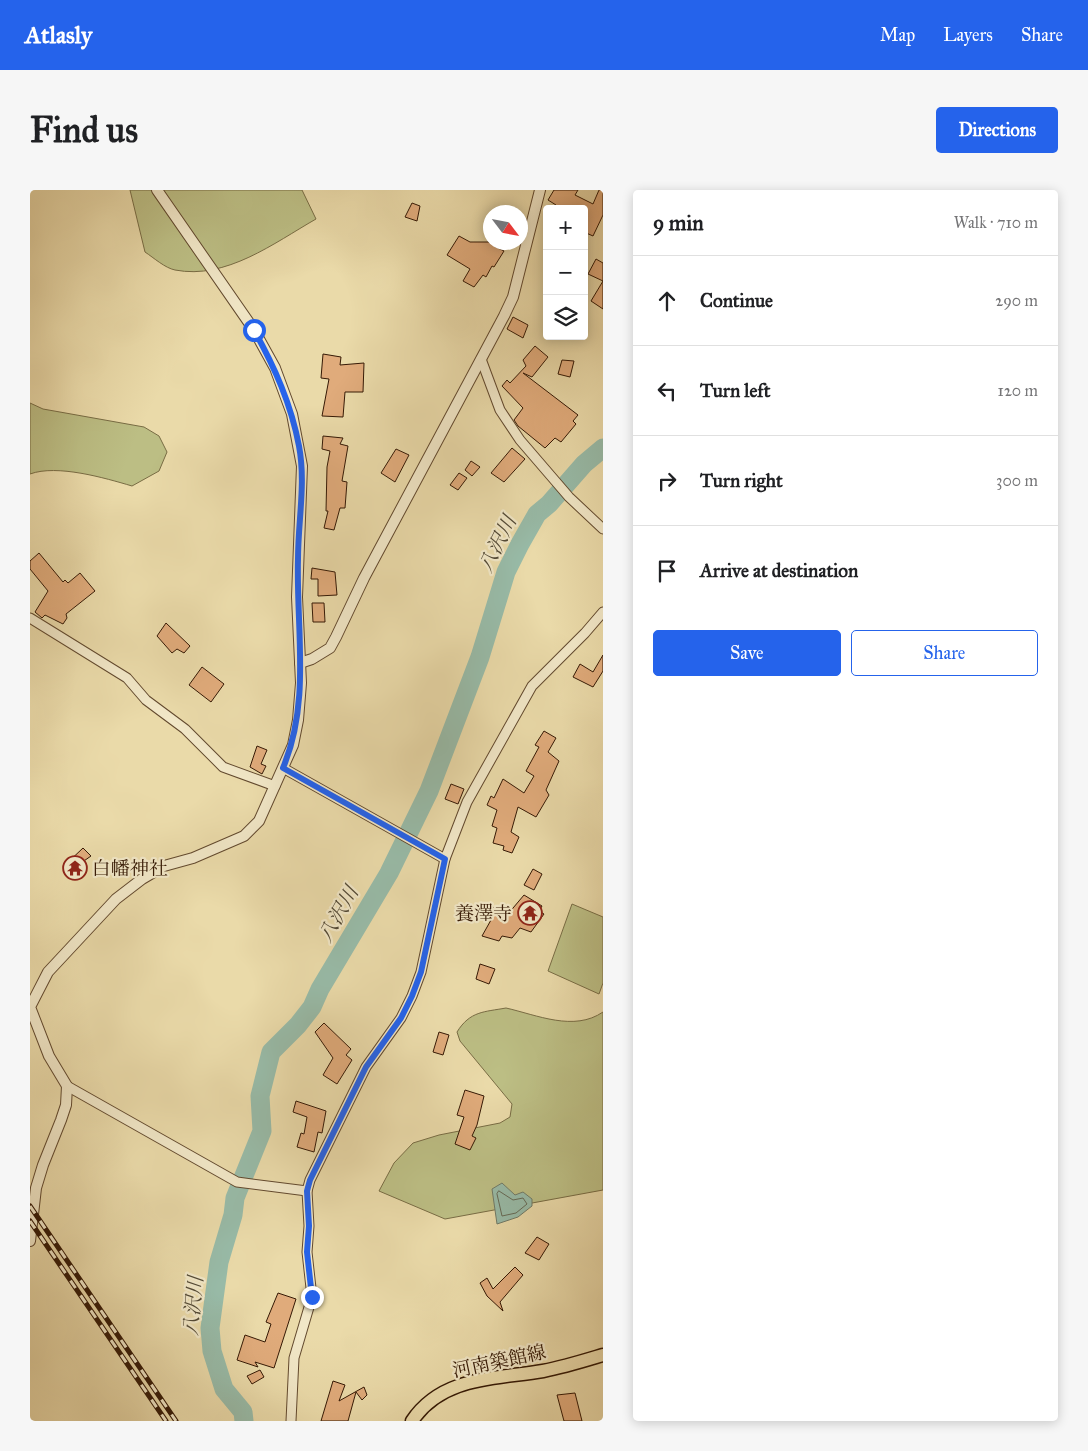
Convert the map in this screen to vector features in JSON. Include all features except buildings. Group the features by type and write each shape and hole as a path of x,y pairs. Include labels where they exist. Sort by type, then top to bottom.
{"main road":[{"name":"河南築館線","path":"412,1421 434,1398 453,1387 475,1380 543,1371 603,1356"}],"street":[{"path":"30,1241 36,1188 66,1104 66,1086 49,1056 30,1007 48,972 116,899 142,879 164,866 224,846 244,836 259,821 293,744 298,720 300,663 297,597 302,466 292,414 275,368 254,330 157,190"},
{"path":"300,663 312,659 330,648 364,578 513,298 540,190"},
{"path":"481,359 500,410 520,440 551,478 603,530"},
{"path":"291,1421 294,1358 312,1297 307,1252 309,1226 307,1191 326,1146 366,1067 401,1018 412,996 421,972 445,859 467,802 532,686 585,633 603,612"},
{"path":"30,618 127,678 146,700 185,729 223,767 275,786"},
{"path":"283,768 445,859"},
{"path":"66,1086 236,1182 307,1191"}],"green space":[{"path":"130,190 302,190 316,219 266,248 231,265 213,270 194,272 175,270 163,265 145,252"},
{"path":"30,403 43,409 144,427 159,436 167,452 159,471 132,486 67,471 41,471 30,474"},
{"path":"572,904 603,917 603,983 599,994 548,971"},
{"path":"506,1008 543,1018 568,1021 592,1018 603,1012 603,1190 445,1219 379,1191 394,1163 413,1143 439,1135 500,1123 510,1117 512,1104 460,1041 457,1032 472,1016"}],"water":[{"path":"502,1183 515,1195 523,1192 532,1199 532,1206 518,1217 497,1224 492,1189"}],"waterway":[{"name":"八沢川","path":"244,1421 243,1412 224,1389 212,1351 210,1328 219,1262 233,1215 235,1198 262,1131 260,1096 271,1052 298,1025 312,1007 320,989 389,873 429,791 480,657 506,572 520,544 537,514 549,504 584,464 603,448"}],"railway":[{"path":"30,1206 176,1421"},
{"path":"30,1221 166,1421"}],"place":[{"name":"白幡神社","path":"75,868"},
{"name":"養澤寺","path":"530,913"}],"route":[{"path":"254,330 275,368 284,390 292,414 302,466 297,597 301,683 300,705 293,744 283,768 445,859 421,972 412,996 401,1018 366,1067 310,1180 307,1191 309,1226 307,1252 312,1297"}]}
